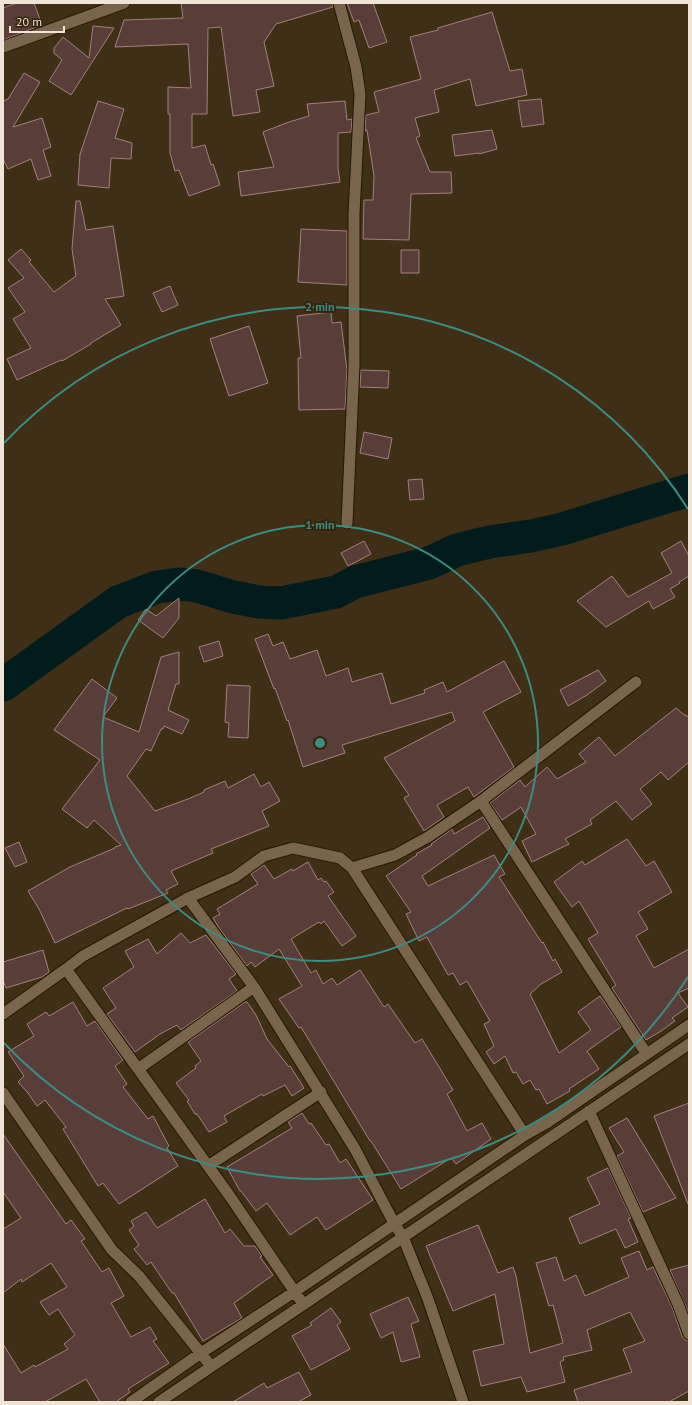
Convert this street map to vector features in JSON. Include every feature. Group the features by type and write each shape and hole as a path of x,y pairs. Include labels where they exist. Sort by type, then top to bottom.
{"street":[{"path":"3,47 124,3"},
{"path":"339,3 356,67 360,94 354,214 353,372 347,523"},
{"path":"352,868 395,855 428,837 481,801 636,682"},
{"path":"481,801 646,1053"},
{"path":"3,1014 84,956 188,898 235,877 264,856 293,848 340,858 352,868 525,1135"},
{"path":"188,898 254,987 321,1092 355,1149 395,1225 403,1237 428,1299 462,1402"},
{"path":"66,970 208,1166 303,1304"},
{"path":"138,1069 254,987"},
{"path":"131,1402 201,1353 395,1225 525,1135 548,1122 646,1053 689,1025"},
{"path":"159,1402 689,1044"},
{"path":"208,1166 321,1092"},
{"path":"3,1093 112,1250 139,1276 211,1366"},
{"path":"588,1112 678,1304 689,1334"},
{"path":"548,1122 556,1134"}],"building":[{"path":"17,3 34,3 42,25 3,40 3,8"},
{"path":"181,3 332,3 333,7 276,24 264,42 274,86 256,90 260,112 233,116 221,27 208,28 207,114 192,114 192,148 205,145 211,165 213,164 220,185 189,196 179,170 175,171 170,153 170,114 168,114 168,87 191,88 188,44 115,47 124,20 183,18"},
{"path":"347,3 373,3 387,42 369,48 359,20 354,22"},
{"path":"492,12 510,71 522,69 527,95 476,106 470,79 434,90 439,112 415,118 420,136 416,138 430,172 451,172 452,193 411,194 409,240 363,239 364,200 373,200 374,176 367,130 365,131 366,115 379,112 374,92 421,79 410,37 438,30 438,28"},
{"path":"93,26 114,28 71,95 49,81 62,60 54,53 54,48 63,37 89,58"},
{"path":"24,73 40,82 13,127 42,118 51,147 43,150 51,176 38,180 31,159 8,169 3,159 3,101 8,99"},
{"path":"541,99 544,124 522,127 518,101"},
{"path":"98,101 124,109 115,138 132,143 131,159 111,158 109,188 78,185 80,154"},
{"path":"345,101 347,120 352,119 351,132 338,133 338,168 340,182 241,196 238,172 274,167 263,132 309,116 307,104"},
{"path":"492,130 497,149 479,154 455,156 452,135"},
{"path":"76,201 80,201 86,230 113,226 124,296 105,299 121,325 62,361 61,360 17,380 7,359 31,348 13,319 25,312 8,288 24,278 8,260 21,249 31,260 29,262 54,292 76,276 72,249"},
{"path":"301,229 347,231 347,285 298,282"},
{"path":"401,250 419,250 419,273 401,273"},
{"path":"170,286 178,305 162,312 153,293"},
{"path":"331,312 332,323 341,322 347,370 345,409 299,410 298,358 301,358 297,316"},
{"path":"249,326 268,383 229,396 210,339"},
{"path":"361,370 389,371 388,388 360,387"},
{"path":"364,432 392,438 388,459 360,453"},
{"path":"422,479 424,499 410,500 408,480"},
{"path":"364,541 371,554 348,566 341,553"},
{"path":"681,541 689,556 689,576 670,589 675,597 653,609 649,601 606,627 577,601 612,576 628,597 672,573 661,553"},
{"path":"179,598 179,618 163,638 138,620 146,609 156,616"},
{"path":"268,634 273,646 283,642 290,659 317,650 326,676 348,668 352,682 382,673 391,704 425,693 424,690 443,682 447,692 504,661 521,692 483,712 514,767 474,797 468,787 437,805 444,817 424,831 404,798 409,795 384,758 455,721 452,712 342,745 345,753 303,767 288,720 287,721 255,639"},
{"path":"219,641 223,656 204,662 199,647"},
{"path":"179,652 179,684 176,684 168,710 189,720 182,734 164,726 163,729 161,729 151,751 146,749 127,776 155,811 188,799 225,781 228,788 254,774 261,787 269,782 280,801 262,811 269,826 211,849 213,853 171,871 178,884 166,890 168,893 128,909 127,908 55,943 39,909 28,891 70,867 121,845 94,820 87,828 62,809 100,760 54,730 92,679 117,698 103,717 139,732 161,657"},
{"path":"598,670 606,681 587,695 568,706 560,690"},
{"path":"227,685 250,686 248,738 228,737 229,723 225,722"},
{"path":"676,708 689,717 689,762 668,780 661,772 640,789 652,804 632,820 616,801 590,820 592,824 565,839 569,844 532,862 522,841 536,834 521,807 502,820 490,803 520,780 525,787 547,767 557,779 586,762 579,754 599,737 615,756"},
{"path":"483,817 490,828 422,876 428,886 494,855 505,874 499,877 542,943 543,942 553,961 555,959 562,972 541,984 530,994 559,1053 591,1030 578,1012 600,996 621,1027 587,1051 599,1069 569,1089 570,1091 547,1104 539,1089 536,1090 530,1080 523,1084 516,1072 513,1073 505,1056 494,1064 486,1052 494,1046 484,1024 490,1021 467,981 460,985 453,973 448,975 427,937 419,941 406,914 411,912 386,876 417,855 416,854 432,845 431,844 452,829 454,834"},
{"path":"627,839 646,866 654,861 672,892 638,912 648,929 636,936 654,968 689,949 689,988 678,993 688,1007 672,1018 675,1021 646,1040 612,988 616,985 588,939 598,933 579,901 572,907 554,882 582,861 585,865"},
{"path":"19,842 27,862 15,867 5,848"},
{"path":"308,862 318,880 321,878 324,882 326,881 334,892 328,896 356,936 342,946 324,921 321,924 319,922 291,939 311,973 316,970 323,984 332,978 337,985 360,970 384,1007 388,1004 415,1043 422,1039 453,1090 447,1094 467,1131 482,1123 491,1139 456,1164 451,1158 401,1189 301,1027 299,1028 279,999 302,986 279,949 255,967 251,962 247,966 213,918 220,914 217,909 258,884 251,874 264,865 274,879 292,869 293,871"},
{"path":"181,933 190,943 206,935 236,974 229,979 237,991 181,1030 177,1025 160,1034 135,1052 107,1014 116,1008 103,988 134,967 125,951 148,939 157,954"},
{"path":"43,950 49,972 42,977 6,988 3,980 3,962"},
{"path":"73,1002 87,1026 95,1021 123,1060 115,1066 127,1084 123,1087 148,1119 153,1116 169,1146 167,1148 178,1166 119,1204 103,1183 98,1186 63,1129 66,1127 45,1100 37,1106 18,1082 24,1076 8,1052 34,1036 27,1024 46,1012 49,1016"},
{"path":"247,1002 256,1015 267,1039 289,1067 290,1066 304,1088 292,1096 285,1085 263,1096 262,1094 224,1116 227,1122 209,1132 197,1114 195,1114 187,1101 189,1100 176,1083 196,1068 195,1066 201,1061 188,1042"},
{"path":"689,1103 689,1204 688,1204 654,1116"},
{"path":"302,1113 326,1145 329,1144 340,1163 346,1159 373,1200 326,1230 317,1217 290,1235 267,1203 256,1211 240,1191 227,1167 292,1128 288,1122"},
{"path":"627,1118 676,1198 643,1212 617,1156 624,1152 609,1128"},
{"path":"3,1134 66,1224 71,1220 85,1239 81,1241 102,1272 109,1268 124,1296 111,1303 131,1337 150,1327 157,1339 153,1341 169,1363 128,1389 130,1392 116,1402 100,1402 86,1379 45,1402 3,1402 3,1344 21,1373 34,1365 35,1367 68,1349 64,1344 75,1335 58,1309 49,1315 40,1302 67,1287 51,1263 22,1282 21,1279 3,1293 3,1229 21,1218 3,1192"},
{"path":"608,1168 631,1218 628,1219 638,1242 625,1248 616,1229 580,1244 569,1218 600,1204 587,1178"},
{"path":"205,1199 225,1233 230,1229 244,1246 255,1246 262,1256 260,1257 273,1275 234,1303 242,1318 203,1341 174,1293 172,1293 151,1262 147,1265 134,1249 139,1245 129,1230 134,1226 131,1221 146,1212 157,1228"},
{"path":"478,1225 498,1273 513,1267 530,1353 563,1343 553,1305 549,1306 536,1263 556,1257 564,1281 576,1275 585,1296 629,1277 621,1258 639,1251 647,1270 653,1267 672,1307 682,1336 685,1340 689,1341 689,1391 669,1402 578,1402 574,1390 632,1372 623,1349 645,1341 630,1312 587,1330 592,1350 563,1357 564,1360 560,1362 565,1382 527,1392 521,1377 481,1386 473,1351 504,1344 495,1294 453,1311 426,1246"},
{"path":"689,1265 689,1314 670,1270"},
{"path":"408,1297 419,1321 411,1324 420,1357 401,1362 393,1332 381,1338 370,1314"},
{"path":"331,1308 341,1322 337,1325 350,1349 311,1370 292,1336 312,1325 310,1323"},
{"path":"299,1372 311,1395 298,1402 233,1402 264,1383 267,1388"}],"waterway":[{"path":"3,685 118,602 157,587 179,584 197,586 233,597 259,602 281,603 336,592 355,582 429,563 457,550 489,542 531,536 562,529 689,490"}]}
